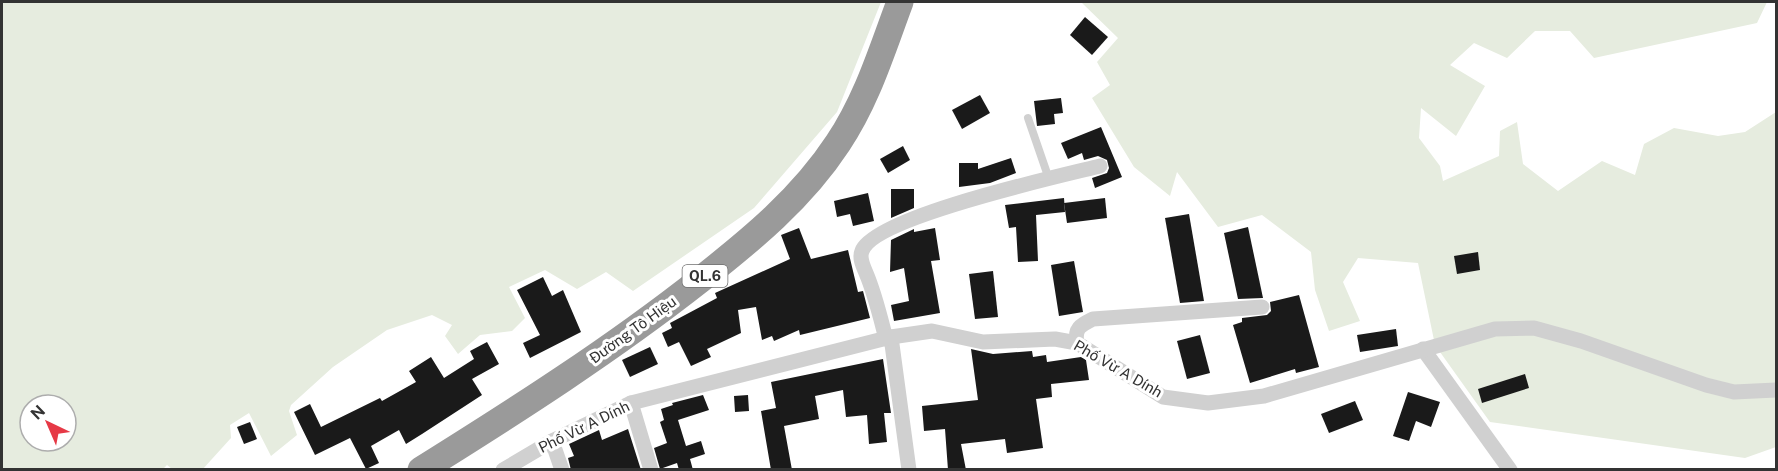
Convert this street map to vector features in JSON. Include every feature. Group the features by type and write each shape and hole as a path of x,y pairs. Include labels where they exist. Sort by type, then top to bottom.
{"highway":[{"name":"Đường Tô Hiệu","path":"422,470 582,368 682,294 768,224 806,184 838,143 866,95 900,2"}],"street":[{"path":"909,470 888,338 875,294 861,262 861,253 867,241 883,231 973,198 1100,166"},
{"path":"1077,343 1075,334 1079,326 1093,319 1262,307"},
{"name":"Phố Vừ A Dính","path":"503,470 552,441 631,403 888,338 932,331 983,342 1055,339 1077,343 1163,397 1208,403 1264,396 1495,329 1534,328 1581,341 1706,385 1734,392 1776,390"},
{"path":"1423,349 1510,470"},
{"path":"631,403 651,470"},
{"path":"552,441 562,470"}],"lane":[{"path":"1028,118 1049,179"}],"shaded area":[{"path":"2,2 881,2 837,112 754,208 633,291 606,272 577,289 545,270 509,287 525,318 512,331 480,335 458,354 445,336 452,325 432,315 387,330 333,367 291,405 289,411 297,435 271,456 249,413 230,425 231,438 202,470 172,469 167,465 162,470 2,469"},
{"path":"1081,2 1767,2 1757,23 1594,58 1570,31 1535,31 1507,58 1474,43 1450,65 1485,86 1456,136 1421,108 1419,138 1440,166 1443,181 1499,156 1500,131 1517,122 1523,164 1558,191 1602,161 1635,175 1644,144 1674,128 1718,136 1745,132 1776,112 1776,447 1745,458 1490,422 1435,345 1418,263 1358,258 1343,282 1360,321 1329,331 1315,290 1311,252 1262,215 1218,227 1177,172 1170,196 1134,167 1092,98 1110,85 1097,62 1118,38"}],"building":[{"path":"1085,17 1108,37 1092,55 1070,35"},
{"path":"980,95 990,113 962,129 952,110"},
{"path":"1061,98 1063,113 1054,114 1055,124 1037,126 1034,101"},
{"path":"1101,127 1122,177 1095,188 1092,178 1107,173 1109,168 1107,160 1098,156 1084,160 1082,153 1068,159 1061,143"},
{"path":"903,146 910,160 888,173 880,159"},
{"path":"1011,158 1016,173 990,183 959,187 959,163 978,163 978,169"},
{"path":"891,189 914,189 914,208 891,218"},
{"path":"868,193 874,221 853,226 850,214 837,217 834,201"},
{"path":"1064,198 1065,212 1036,215 1038,261 1018,262 1016,227 1009,228 1005,205"},
{"path":"1105,198 1107,218 1067,223 1064,203"},
{"path":"1189,214 1204,301 1180,303 1165,218"},
{"path":"1248,227 1263,298 1238,299 1224,233"},
{"path":"799,228 811,259 848,250 858,292 863,291 870,318 800,335 799,330 774,341 772,336 762,340 756,307 738,310 741,333 707,349 711,357 691,366 679,342 668,347 662,333 672,328 670,323 717,298 715,293 790,259 781,235"},
{"path":"935,228 940,260 931,261 940,313 894,321 891,305 909,301 904,268 890,272 891,240 914,229 914,232"},
{"path":"1478,252 1480,270 1457,274 1454,256"},
{"path":"1074,261 1083,312 1059,316 1051,265"},
{"path":"993,271 998,317 975,319 969,274"},
{"path":"543,277 552,296 563,290 581,332 530,358 523,343 540,335 517,290"},
{"path":"1299,295 1319,367 1296,373 1295,369 1250,383 1233,325 1242,322 1242,318 1267,315 1271,311 1270,302"},
{"path":"1396,329 1398,346 1360,352 1357,335"},
{"path":"1200,335 1210,373 1187,379 1177,341"},
{"path":"487,342 499,364 472,379 482,395 406,444 399,430 371,446 379,463 366,469 350,438 315,455 294,412 310,404 321,427 380,398 382,401 416,382 409,371 431,357 444,378 474,359 470,351"},
{"path":"650,347 658,364 630,377 622,360"},
{"path":"971,349 993,354 1032,351 1033,357 1046,355 1047,362 1081,357 1086,360 1089,380 1051,384 1052,397 1036,399 1043,448 1007,453 1005,439 961,444 966,470 948,470 945,429 924,431 922,406 978,400"},
{"path":"883,359 891,413 884,413 887,442 869,444 867,415 846,417 843,390 815,396 819,419 784,426 792,470 771,470 761,411 776,408 771,382"},
{"path":"1525,374 1529,388 1482,403 1478,389"},
{"path":"1408,392 1440,402 1431,427 1416,421 1409,441 1393,436"},
{"path":"703,395 709,410 678,420 686,446 701,441 705,454 690,459 693,470 679,470 677,463 660,469 654,448 667,443 660,422 664,420 661,409 673,405 672,403"},
{"path":"748,395 749,411 735,412 734,396"},
{"path":"1355,401 1363,420 1329,433 1321,414"},
{"path":"250,422 257,439 244,444 237,427"},
{"path":"628,429 641,470 571,470 568,458 574,456 569,444 599,430 602,440"}]}
